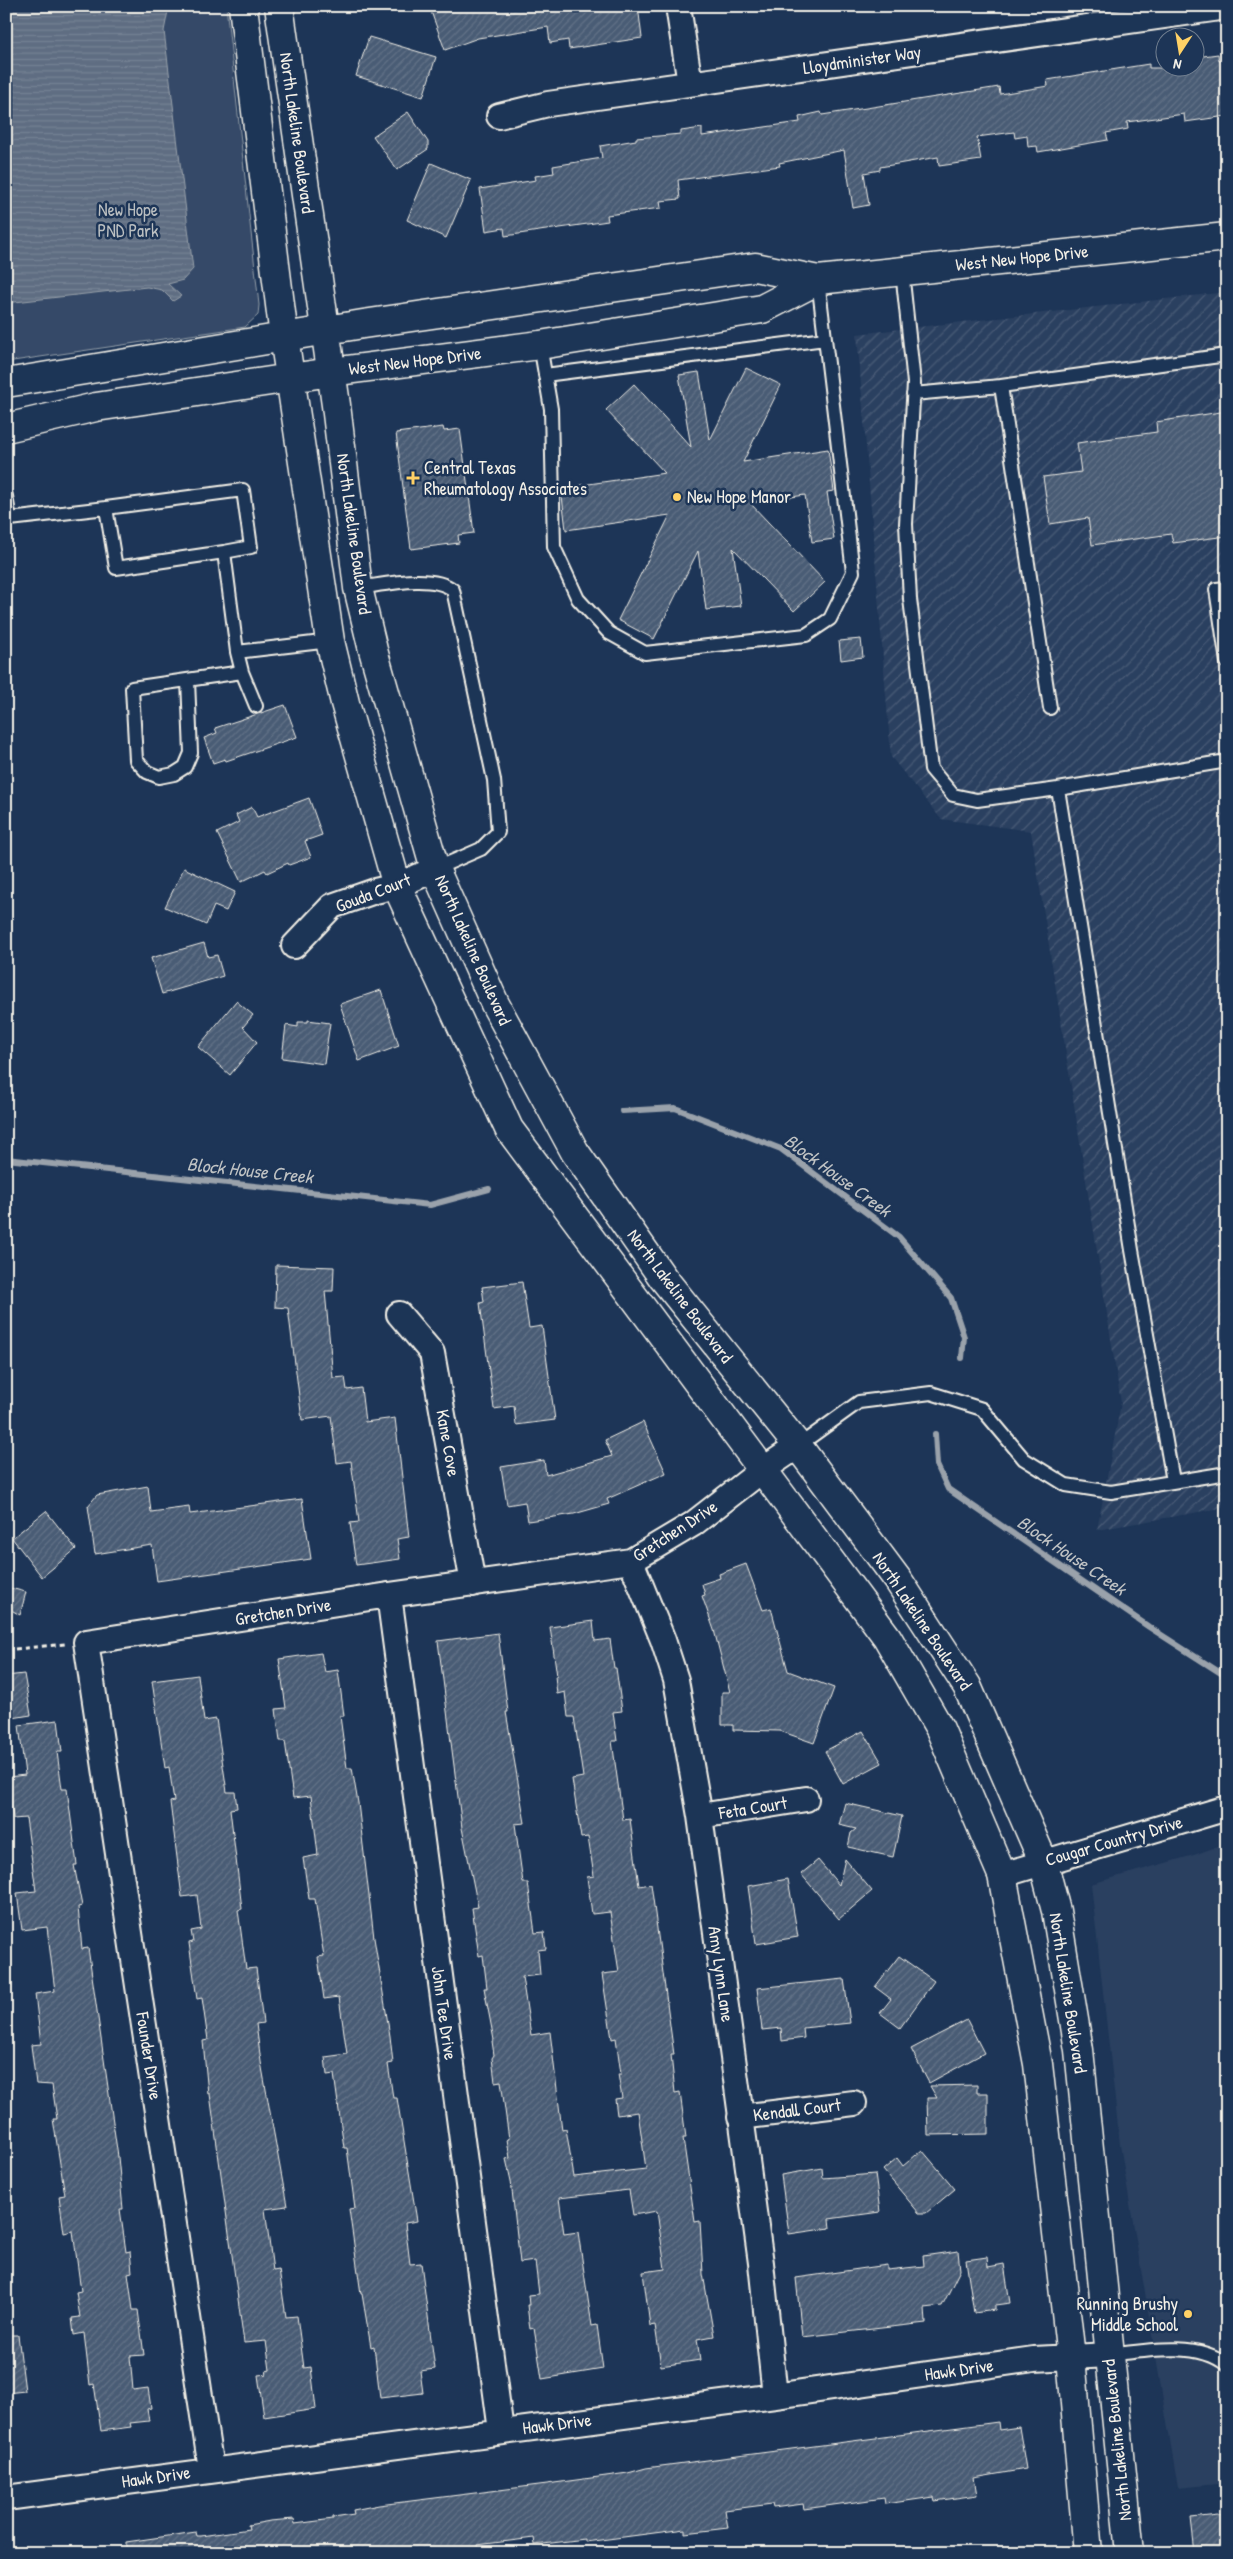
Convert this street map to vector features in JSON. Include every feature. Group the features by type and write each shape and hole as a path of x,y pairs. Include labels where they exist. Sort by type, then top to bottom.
{"main road":[{"name":"North Lakeline Boulevard","path":"243,6 284,337 330,640 345,703 397,886 509,1130 761,1471 887,1637 940,1729 1002,1875 1038,2064 1070,2356 1088,2553"},
{"name":"North Lakeline Boulevard","path":"279,6 331,372 358,588 373,650 435,868 495,1004 575,1152 662,1278 798,1446 898,1580 968,1686 1044,1862 1056,1910 1079,2050 1130,2553"},
{"name":"West New Hope Drive","path":"6,383 324,330 755,267 818,280 1227,237"},
{"name":"West New Hope Drive","path":"6,428 96,407 291,380 331,372 540,345 762,309 818,280"}],"street":[{"path":"678,6 690,84"},
{"name":"Lloydminister Way","path":"499,116 548,104 1227,7"},
{"name":"Gouda Court","path":"294,946 332,906 375,891 397,886 435,868"},
{"name":"Kane Cove","path":"399,1314 432,1353 473,1584"},
{"name":"Gretchen Drive","path":"86,1642 389,1595 631,1561 693,1524 761,1471 798,1446"},
{"name":"Amy Lynn Lane","path":"631,1561 663,1640 676,1680 700,1816 761,2263 775,2396"},
{"name":"John Tee Drive","path":"389,1595 501,2431"},
{"name":"Founder Drive","path":"86,1642 211,2469"},
{"name":"Feta Court","path":"700,1816 806,1799"},
{"name":"Cougar Country Drive","path":"1002,1875 1227,1808"},
{"name":"Kendall Court","path":"740,2117 854,2103"},
{"name":"Hawk Drive","path":"6,2498 211,2469 775,2396 1034,2359 1109,2354"}],"lane":[{"path":"902,271 913,394 906,524 909,581 931,769 953,794 977,800 1058,789 1227,761"},
{"path":"540,345 551,409 554,547 578,598 609,633 645,654 806,635 830,619 853,572 818,280"},
{"path":"545,375 825,339"},
{"path":"913,394 1001,386 1227,355"},
{"path":"1001,386 1050,708"},
{"path":"6,496 10,519 243,490 252,546 116,568 106,508"},
{"path":"224,552 237,652 242,672 256,706"},
{"path":"358,588 423,581 446,585 453,590 494,780 499,821 498,832 482,849 435,868"},
{"path":"1227,588 1216,590 1227,662"},
{"path":"237,652 330,640"},
{"path":"188,680 191,753 185,767 174,774 159,777 147,772 136,760 132,688 242,672"},
{"path":"1058,789 1132,1250 1173,1481"},
{"name":"Gretchen Drive","path":"798,1446 858,1402 931,1392 982,1409 1024,1460 1066,1485 1111,1492 1227,1473"},
{"path":"1109,2354 1184,2349 1220,2358 1227,2365"}],"path":[{"path":"6,1650 86,1642"}],"shaded area":[{"name":"New Hope PND Park","path":"6,6 169,6 164,31 193,269 183,280 168,284 181,296 173,301 162,290 147,287 6,303"},
{"path":"1227,292 1227,1507 1097,1530 1121,1403 1031,831 941,819 891,757 857,334"},
{"name":"Running Brushy Middle School","path":"1227,1843 1227,2483 1178,2488 1120,2145 1091,1884 1194,1855"}],"green space":[{"name":"New Hope PND Park","path":"6,6 226,6 259,305 258,315 245,327 6,362"}],"building":[{"path":"429,6 638,6 642,38 569,49 568,40 550,43 548,27 478,38 445,50"},
{"path":"369,37 436,57 423,97 356,76"},
{"path":"1218,54 1219,61 1227,60 1227,116 1185,122 1184,114 1127,122 1128,129 1106,133 1108,140 1038,152 1037,146 1028,147 1027,136 1015,138 1014,132 977,137 981,160 939,166 938,157 880,167 880,170 864,173 869,205 853,208 844,150 779,163 780,166 678,180 680,199 660,201 661,208 607,215 608,221 505,236 504,228 486,231 480,189 536,180 535,176 554,173 553,166 602,158 600,146 636,140 636,138 681,134 681,131 702,128 702,136 800,122 799,117 821,112 822,115 999,87 1000,94 1048,86 1047,80 1149,64 1149,68 1156,68 1156,78 1206,78 1206,56"},
{"path":"408,112 428,142 428,149 397,170 373,136"},
{"path":"431,163 471,180 446,238 407,220"},
{"name":"New Hope Manor","path":"746,368 781,385 743,462 828,449 834,491 827,492 834,539 812,542 805,495 750,503 825,582 794,611 733,548 741,606 706,610 698,551 654,639 618,620 670,515 566,530 561,488 665,473 606,410 634,384 691,447 679,375 699,372 710,440"},
{"path":"1227,411 1227,536 1173,543 1171,534 1092,545 1088,518 1050,524 1043,477 1081,472 1077,443 1157,432 1156,422"},
{"path":"443,427 444,431 460,429 474,533 458,535 459,543 411,549 396,433"},
{"path":"861,639 863,657 841,660 839,641"},
{"path":"285,705 297,737 226,761 225,759 213,763 204,738 217,733 215,728"},
{"path":"309,798 322,835 305,841 311,857 289,865 288,863 267,873 265,870 241,882 217,833 239,822 236,815 252,807 257,817"},
{"path":"184,868 235,892 226,911 214,906 206,925 165,907"},
{"path":"204,943 208,957 217,955 223,976 162,994 151,958"},
{"path":"381,990 399,1046 359,1061 340,1004"},
{"path":"236,1001 253,1015 243,1027 257,1042 230,1075 198,1047"},
{"path":"308,1020 330,1023 324,1064 282,1058 286,1025 298,1027 298,1022 308,1022"},
{"path":"276,1265 334,1267 333,1291 325,1291 333,1378 345,1377 347,1390 361,1388 365,1422 395,1418 409,1537 397,1539 400,1559 356,1565 350,1523 359,1522 351,1461 337,1463 331,1416 302,1420 288,1308 275,1307"},
{"path":"522,1282 529,1328 542,1326 555,1420 516,1425 514,1406 494,1409 480,1303 484,1302 482,1287"},
{"path":"643,1422 666,1473 607,1499 609,1504 574,1514 528,1521 525,1502 507,1505 501,1467 544,1460 546,1475 612,1456 605,1440"},
{"path":"148,1486 151,1512 189,1507 190,1514 302,1499 311,1559 157,1581 152,1545 95,1554 88,1506 97,1495"},
{"path":"46,1511 76,1549 42,1577 12,1538"},
{"path":"746,1564 763,1610 771,1608 788,1671 834,1688 814,1743 780,1731 733,1730 733,1725 722,1725 722,1692 730,1692 714,1630 702,1596 705,1595 702,1584 720,1578 719,1574"},
{"path":"6,1587 26,1592 20,1615 6,1607"},
{"path":"593,1621 595,1641 610,1639 614,1668 616,1668 622,1711 613,1712 617,1741 612,1741 623,1820 630,1819 639,1886 651,1884 674,2055 671,2055 675,2093 680,2092 686,2138 683,2138 695,2222 700,2221 703,2274 714,2336 697,2339 700,2360 661,2366 655,2325 650,2326 643,2272 665,2269 657,2211 633,2215 629,2190 559,2198 564,2234 578,2232 592,2326 597,2325 603,2369 542,2379 534,2328 530,2329 527,2305 529,2305 528,2295 539,2294 535,2261 520,2263 511,2181 506,2159 510,2158 507,2139 509,2139 501,2081 495,2082 492,2058 494,2055 492,2041 494,2040 484,1988 487,1988 483,1955 479,1956 472,1908 478,1907 462,1828 438,1641 498,1633 508,1712 506,1712 525,1823 515,1824 523,1883 528,1883 535,1933 544,1932 546,1949 538,1950 540,1975 522,1977 531,2035 550,2032 562,2130 566,2129 574,2177 646,2169 638,2112 617,2115 615,2099 622,2098 618,2074 621,2074 616,2038 612,2039 602,1974 619,1972 610,1912 592,1914 587,1877 594,1876 588,1837 581,1838 572,1779 583,1777 574,1717 568,1717 565,1692 557,1694 555,1676 557,1676 550,1627"},
{"path":"321,1653 325,1672 338,1670 344,1716 340,1716 347,1768 352,1768 358,1803 374,1938 390,2036 393,2063 388,2064 393,2098 397,2098 417,2221 405,2223 410,2264 421,2263 435,2369 420,2371 423,2393 380,2398 374,2346 371,2347 361,2294 349,2209 355,2208 347,2148 344,2148 334,2074 327,2075 325,2057 347,2054 339,1997 324,1999 318,1957 324,1956 315,1899 309,1899 303,1858 318,1855 311,1796 293,1798 285,1741 280,1741 276,1709 286,1708 279,1659"},
{"path":"24,1674 31,1715 6,1719 6,1676"},
{"path":"198,1675 204,1721 216,1719 227,1792 235,1792 237,1808 230,1809 242,1909 238,1910 246,1969 256,1968 263,2023 256,2024 287,2206 265,2209 273,2271 279,2270 286,2317 297,2316 304,2368 311,2367 316,2409 264,2417 258,2375 267,2374 266,2371 270,2370 266,2341 244,2343 210,2094 208,2094 203,2041 208,2040 202,1998 197,1999 189,1943 193,1942 191,1931 201,1929 197,1895 182,1897 170,1802 174,1801 169,1767 165,1768 152,1681"},
{"path":"58,1720 62,1752 57,1752 62,1789 67,1789 77,1865 74,1865 82,1906 78,1907 82,1949 88,1948 118,2157 123,2209 120,2209 126,2252 130,2251 132,2272 128,2273 133,2310 138,2310 144,2355 130,2356 133,2390 148,2388 151,2408 147,2409 149,2421 130,2423 131,2427 101,2431 94,2384 90,2385 84,2333 74,2335 72,2318 80,2317 76,2292 81,2291 73,2231 64,2233 59,2196 65,2195 53,2119 57,2119 52,2085 36,2084 31,2045 41,2044 35,1994 55,1991 47,1927 22,1930 17,1893 36,1891 26,1818 13,1819 8,1777 25,1775 19,1725"},
{"path":"863,1731 882,1763 843,1784 825,1751"},
{"path":"845,1803 902,1816 893,1857 848,1847 851,1833 856,1829 839,1825"},
{"path":"845,1859 872,1891 839,1919 801,1874 818,1860 839,1885"},
{"path":"788,1879 798,1937 756,1944 748,1886"},
{"path":"899,1956 934,1981 900,2028 880,2013 891,1999 875,1987"},
{"path":"844,1979 850,2023 803,2028 804,2038 782,2041 781,2028 762,2030 757,1988"},
{"path":"967,2020 984,2053 929,2083 911,2049"},
{"path":"977,2085 977,2093 988,2093 988,2134 928,2135 927,2098 937,2098 930,2086"},
{"path":"922,2150 955,2189 926,2213 919,2213 883,2170 897,2158 903,2166"},
{"path":"822,2168 823,2178 875,2174 880,2212 829,2219 830,2228 789,2234 781,2175"},
{"path":"958,2251 960,2270 942,2306 925,2308 926,2323 802,2337 796,2278 887,2265 887,2270 924,2266 923,2256"},
{"path":"987,2257 988,2267 1004,2264 1010,2303 995,2305 995,2310 974,2313 966,2260"},
{"path":"6,2335 18,2335 25,2391 6,2393"},
{"path":"998,2422 999,2430 1019,2427 1026,2469 974,2478 977,2495 935,2501 934,2497 885,2504 884,2498 804,2509 803,2504 773,2508 772,2504 725,2510 728,2528 685,2533 685,2529 585,2542 585,2539 535,2545 534,2538 477,2545 478,2553 126,2553 126,2542 196,2532 197,2536 201,2536 249,2529 248,2525 270,2521 294,2519 295,2524 333,2519 333,2517 354,2514 353,2510 379,2505 547,2484 628,2473 646,2468"},
{"path":"1227,2514 1227,2553 1195,2553 1191,2518"}],"waterway":[{"name":"Block House Creek","path":"622,1111 675,1108 781,1149 899,1237 951,1298 964,1337 962,1358"},
{"name":"Block House Creek","path":"6,1159 430,1205 489,1189"},
{"name":"Block House Creek","path":"935,1434 937,1465 948,1489 1149,1627 1227,1677"}],"place":[{"name":"Central Texas Rheumatology Associates","path":"413,478"},
{"name":"New Hope Manor","path":"677,497"},
{"name":"Running Brushy Middle School","path":"1188,2314"}]}
